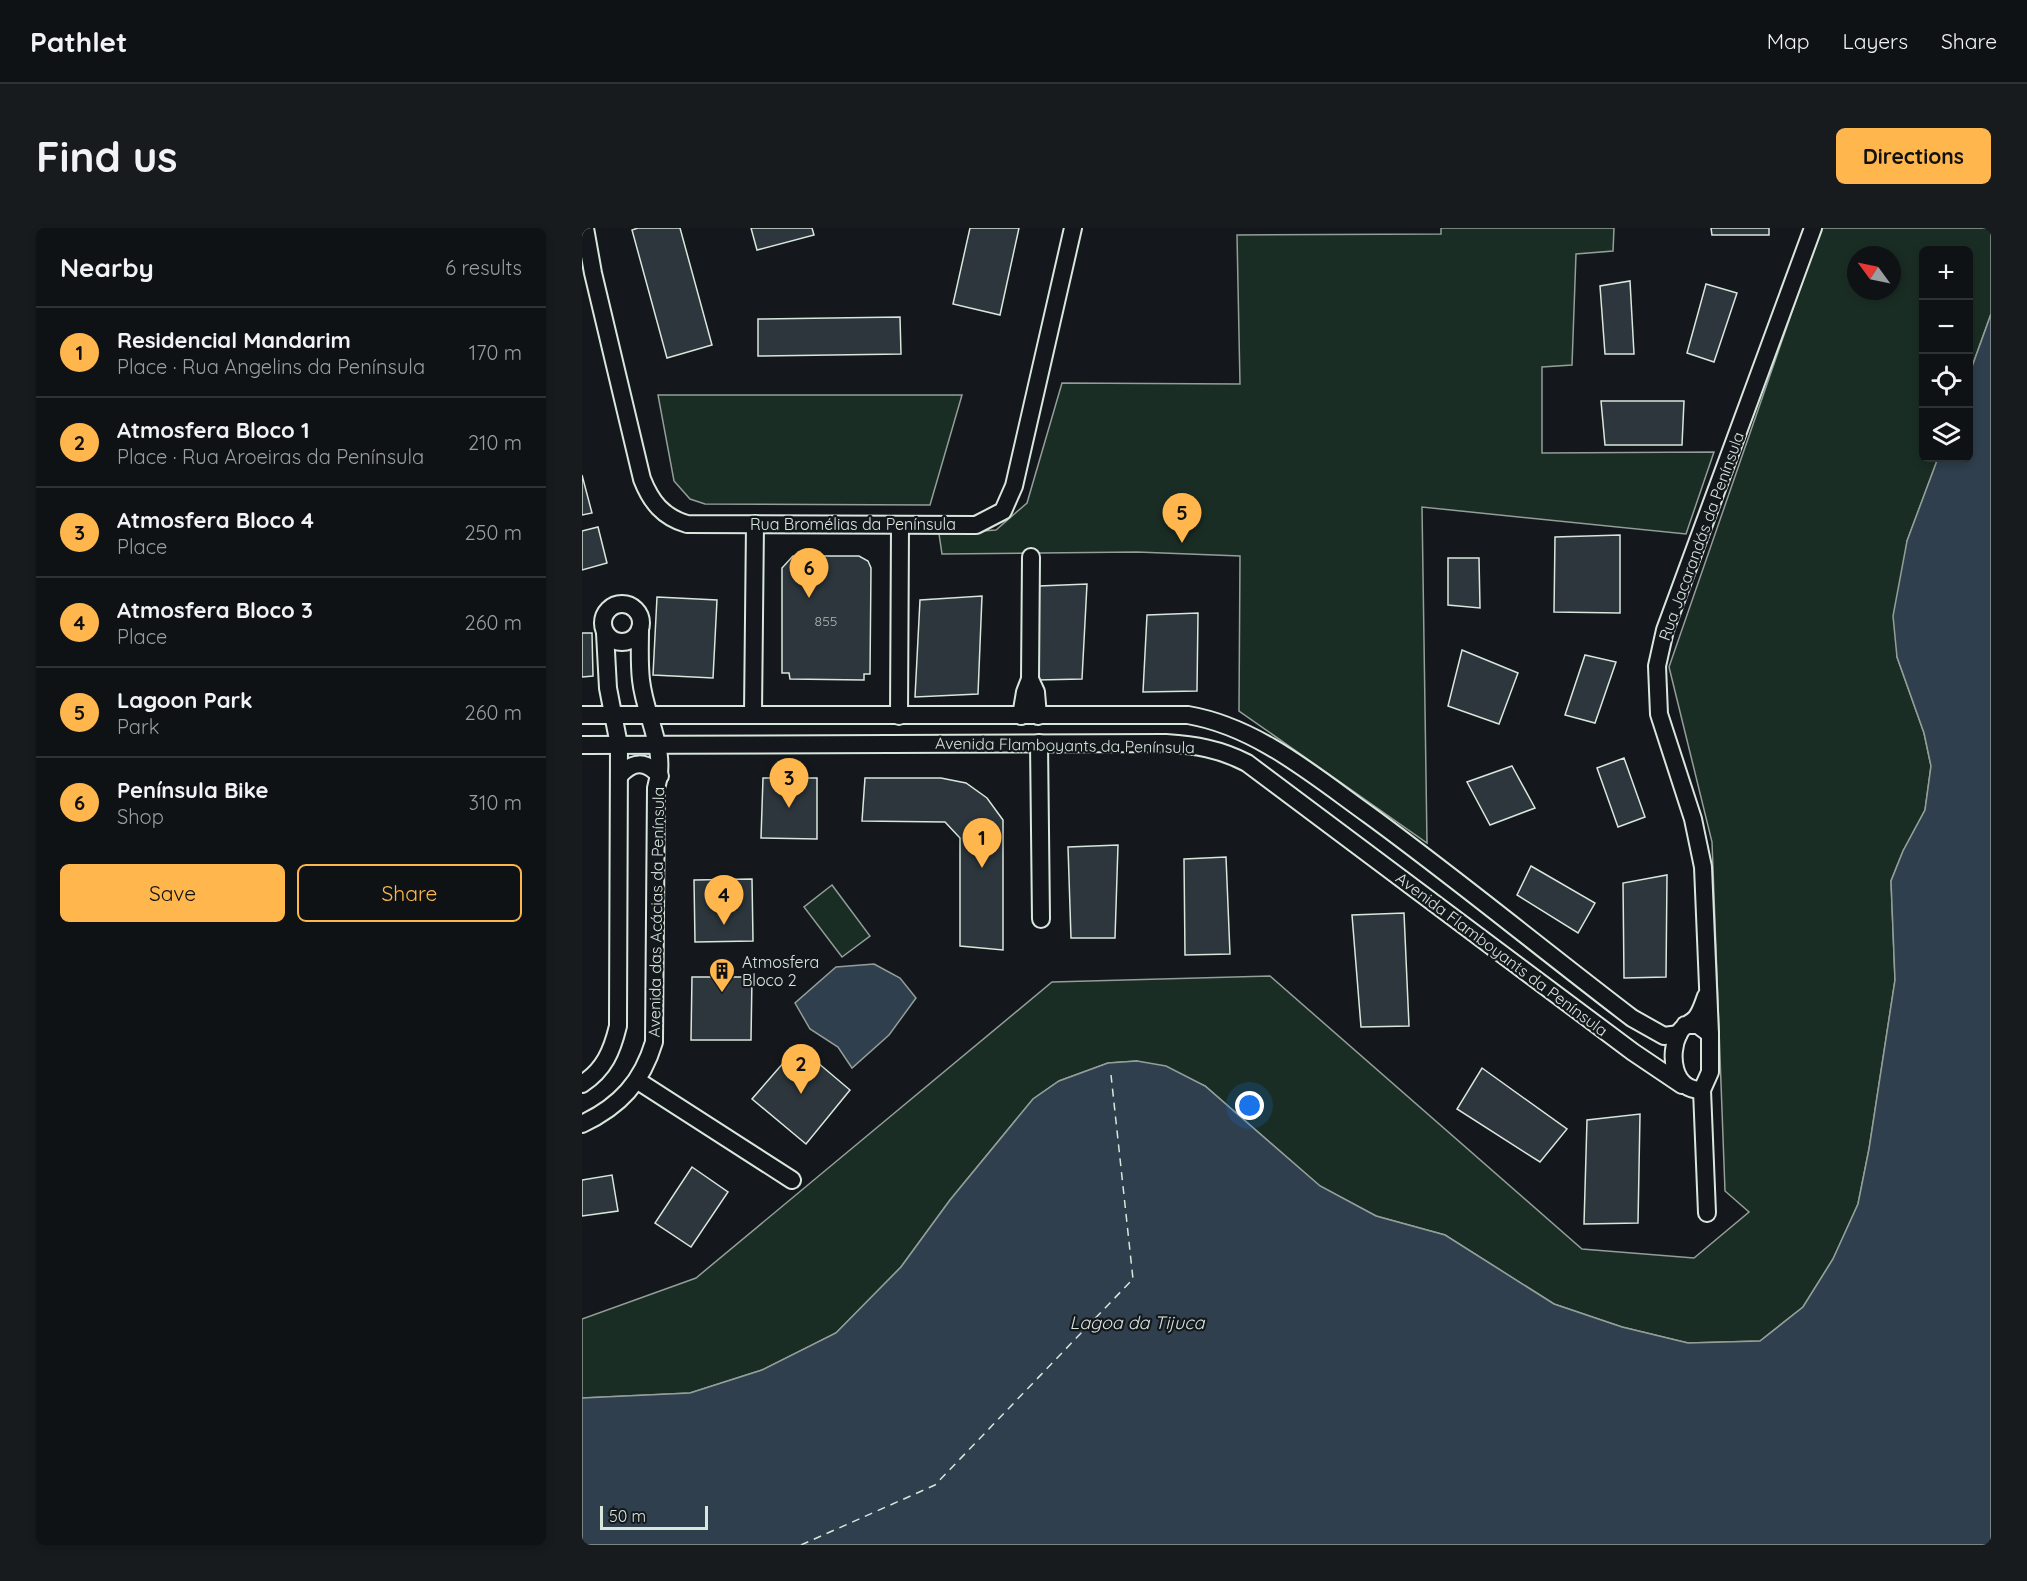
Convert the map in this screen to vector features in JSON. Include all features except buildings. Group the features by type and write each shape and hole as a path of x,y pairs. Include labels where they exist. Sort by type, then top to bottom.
{"street":[{"name":"Rua Bromélias da Península","path":"585,228 587,267 648,494 670,519 687,524 900,526 976,525 1003,511 1014,486 1073,228"},
{"name":"Rua Jacarandás da Península","path":"1707,1213 1702,1090 1710,1072 1710,1034 1703,867 1693,819 1659,714 1657,666 1665,630 1814,228"},
{"path":"753,713 754,524"},
{"path":"899,716 900,526"},
{"path":"1021,716 1030,679 1031,557"},
{"path":"582,1084 601,1068 613,1049 618,1026 619,745 608,688 603,627 609,609 621,604 637,611 641,622 638,635 627,642 615,641 605,633"},
{"name":"Avenida das Acácias da Península","path":"582,1124 609,1109 638,1081 647,1066 654,1042 656,788 660,776 658,745 641,680 640,629"},
{"path":"1030,679 1036,692 1038,716"},
{"name":"Avenida Flamboyants da Península","path":"587,715 753,713 899,716 1188,716 1215,720 1247,733 1296,764 1416,849 1654,1033 1664,1036 1682,1029"},
{"name":"Avenida Flamboyants da Península","path":"587,715 604,722 606,727 603,738 587,745"},
{"path":"1039,743 1041,920"},
{"name":"Avenida Flamboyants da Península","path":"587,745 1166,743 1202,746 1230,754 1247,763 1624,1046 1682,1085"},
{"name":"Avenida das Acácias da Península","path":"619,776 628,766 639,763 653,769 660,776"},
{"path":"1281,789 1291,782 1296,764"},
{"name":"Rua Jacarandás da Península","path":"1682,1029 1696,1018 1707,993"},
{"path":"1702,1090 1694,1090 1682,1085 1675,1069 1682,1029 1698,1025 1710,1034"},
{"path":"638,1081 792,1180"}],"green space":[{"path":"1441,228 1614,228 1613,251 1576,254 1572,365 1542,367 1542,453 1714,452 1686,534 1422,507 1427,843 1239,711 1240,556 1137,552 942,554 939,534 996,530 1027,503 1062,383 1240,384 1237,235 1441,234"},
{"path":"1821,228 1991,228 1991,314 1973,364 1973,246 1919,246 1919,462 1937,462 1907,541 1897,657 1924,733 1931,766 1925,810 1903,851 1891,881 1895,980 1869,1149 1858,1204 1833,1259 1803,1307 1760,1341 1688,1343 1622,1327 1554,1304 1445,1235 1376,1216 1320,1186 1205,1086 1137,1061 1108,1063 1059,1081 1033,1099 950,1200 901,1267 836,1333 762,1370 690,1393 582,1398 582,1319 696,1278 1052,982 1270,976 1582,1249 1694,1258 1749,1212 1725,1191 1712,842 1669,667"},
{"path":"658,395 962,395 930,505 705,504 690,499 674,481"},
{"path":"832,885 870,936 842,957 804,907"}],"water":[{"name":"Lagoa da Tijuca","path":"1991,314 1991,1545 582,1545 582,1398 690,1393 762,1370 836,1333 901,1267 950,1200 1033,1099 1059,1081 1108,1063 1137,1061 1166,1066 1205,1086 1320,1186 1376,1216 1445,1235 1554,1304 1622,1327 1688,1343 1760,1341 1803,1307 1833,1259 1858,1204 1869,1149 1895,980 1891,881 1903,851 1925,810 1931,766 1924,733 1897,657 1893,616 1907,541 1937,462 1973,462 1973,364"},
{"path":"874,964 900,978 916,998 889,1035 852,1068 838,1047 810,1029 795,1003 836,967"}],"ferry route":[{"path":"801,1545 935,1485 1133,1279 1111,1075"}],"place":[{"name":"Lagoon Park","path":"1182,543"},
{"name":"Península Bike","path":"809,598"},
{"name":"Atmosfera Bloco 4","path":"789,808"},
{"name":"Residencial Mandarim","path":"982,868"},
{"name":"Atmosfera Bloco 3","path":"724,925"},
{"name":"Atmosfera Bloco 2","path":"722,994"},
{"name":"Atmosfera Bloco 1","path":"801,1094"}]}
